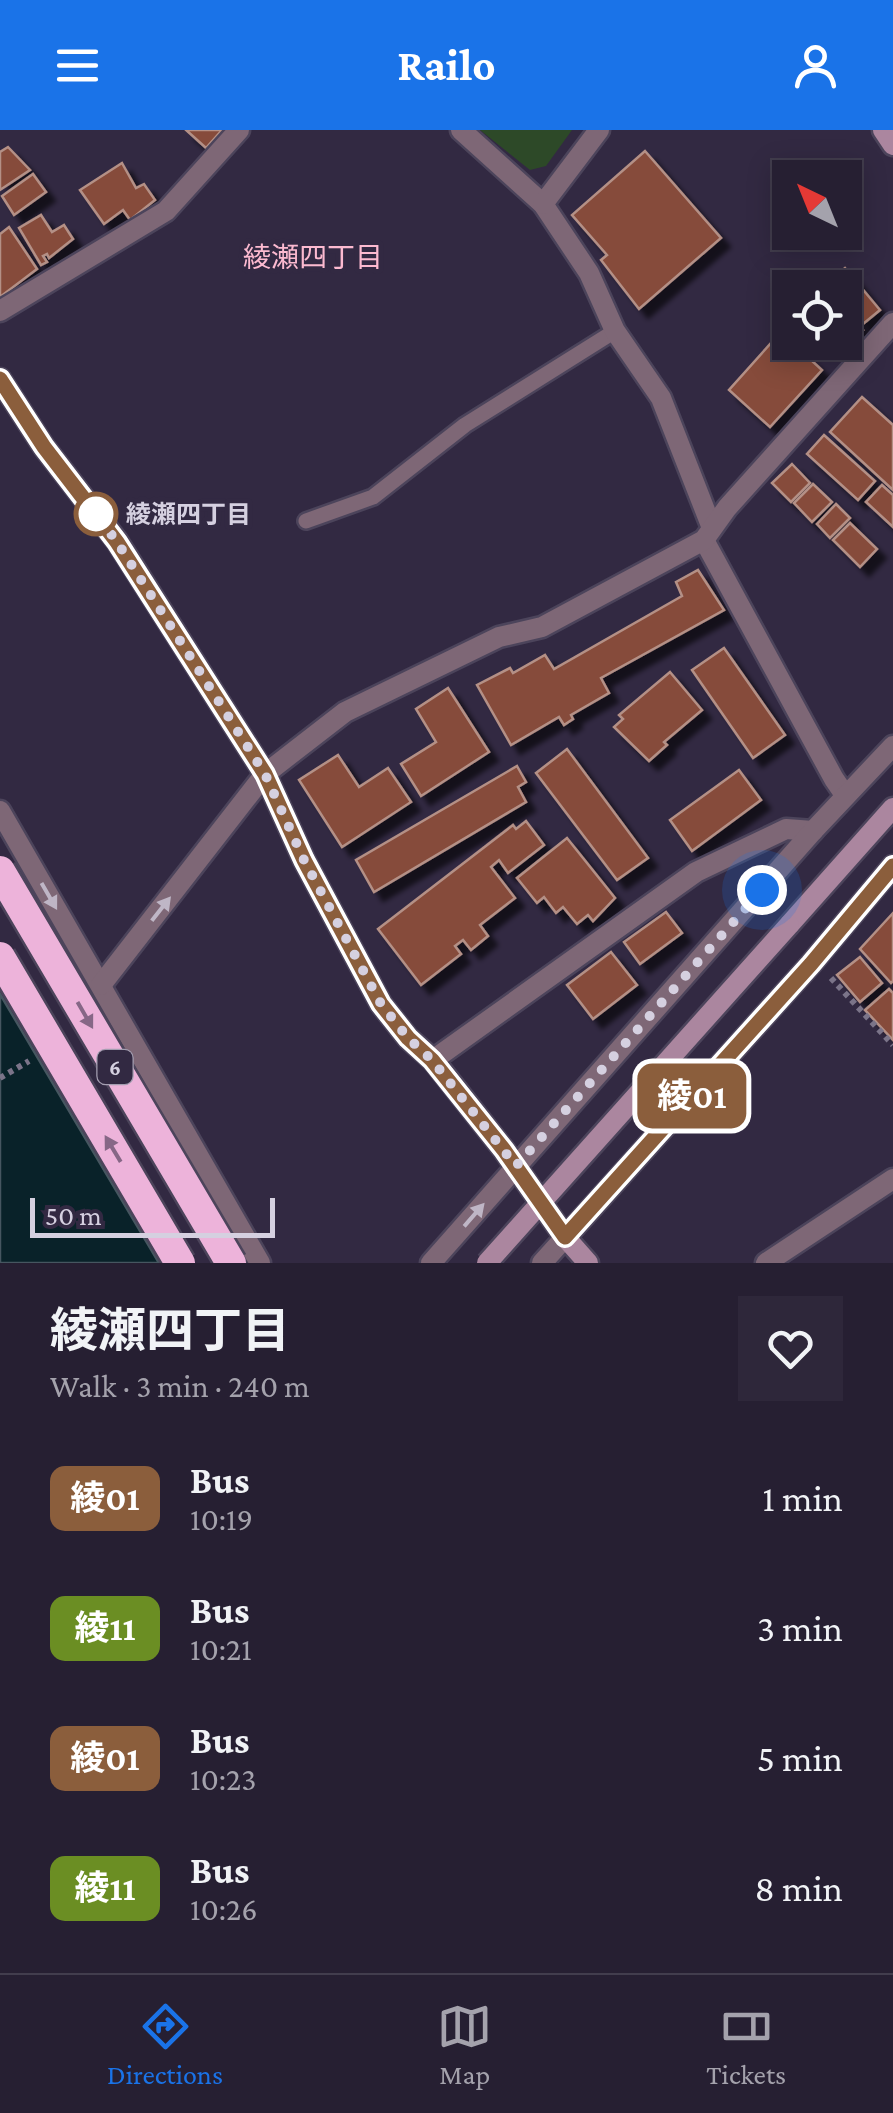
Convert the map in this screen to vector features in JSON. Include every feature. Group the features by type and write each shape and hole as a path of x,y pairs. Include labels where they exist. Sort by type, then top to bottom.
{"highway":[{"name":"6","path":"0,870 231,1263"},
{"name":"6","path":"0,957 180,1263"}],"street":[{"path":"0,311 166,211 239,130"},
{"path":"461,130 543,204 588,272 615,331 661,398 708,534 834,780 846,795"},
{"path":"543,204 599,130"},
{"path":"883,130 893,145"},
{"path":"101,985 265,774 344,712 499,637 542,628 708,534 893,323"},
{"path":"0,379 44,447 117,542 265,774 304,860 381,1004 432,1060 588,1263"},
{"path":"431,1263 893,746"},
{"path":"487,1263 893,808"},
{"path":"0,812 260,1263"},
{"path":"432,1060 696,872 786,829 813,832"},
{"path":"542,1263 811,964 893,866"},
{"path":"766,1263 893,1179"}],"lane":[{"path":"306,521 373,497 465,425 615,331"}],"path":[{"path":"826,973 893,1045"}],"green space":[{"path":"480,130 572,130 546,166 530,170"}],"water":[{"path":"0,994 159,1263 0,1263"}],"building":[{"path":"186,130 222,130 206,148"},
{"path":"8,147 30,170 0,190 0,152"},
{"path":"645,151 721,238 639,309 601,260 607,255 572,215"},
{"path":"122,163 136,188 144,184 155,200 130,220 123,210 104,224 80,190"},
{"path":"33,174 46,192 14,215 2,196"},
{"path":"41,215 52,232 64,225 73,239 49,258 47,254 43,256 47,262 41,265 19,228"},
{"path":"9,227 37,269 0,297 0,234"},
{"path":"862,288 880,310 862,323"},
{"path":"772,342 772,360 811,360 822,370 770,427 729,390"},
{"path":"862,397 893,425 893,490 830,432"},
{"path":"824,435 875,481 858,500 807,454"},
{"path":"792,464 810,483 791,502 772,483"},
{"path":"813,484 832,502 812,522 794,503"},
{"path":"882,485 893,495 893,527 866,502"},
{"path":"836,504 850,518 830,538 817,524"},
{"path":"850,523 877,549 860,567 833,540"},
{"path":"698,570 724,610 601,678 609,693 571,715 573,719 564,725 559,717 511,745 477,685 510,668 513,673 545,655 554,669 682,596 676,582"},
{"path":"724,648 785,735 753,758 692,670"},
{"path":"670,672 702,710 664,742 667,745 649,761 614,727 623,719 619,715"},
{"path":"448,688 489,752 421,796 401,764 436,742 416,709"},
{"path":"567,749 648,858 617,880 536,773"},
{"path":"338,755 359,787 388,768 411,802 342,847 299,780"},
{"path":"517,766 526,782 518,787 526,802 374,892 356,860"},
{"path":"739,770 761,800 692,851 670,820"},
{"path":"526,821 544,845 508,873 499,860 491,867 515,898 480,925 488,936 471,950 463,940 455,946 461,954 421,985 378,929 513,825 516,829"},
{"path":"567,838 615,898 593,921 588,915 577,924 563,907 556,913 544,897 537,903 517,878"},
{"path":"666,912 682,933 640,964 624,942"},
{"path":"893,913 893,981 891,983 860,949"},
{"path":"611,952 637,985 593,1019 567,985"},
{"path":"860,957 882,983 860,1002 837,975"},
{"path":"889,989 893,993 893,1040 865,1010"}],"bus line":[{"name":"綾01","path":"0,379 44,447 117,542 265,774 304,860 381,1004 504,1150 565,1237 811,964 893,866"}],"place":[{"name":"綾瀬四丁目","path":"96,514"}],"district":[{"name":"綾瀬四丁目","path":"313,257"}],"route":[{"path":"96,514 93,510 265,774 304,860 381,1004 432,1060 516,1166 762,890"}]}
